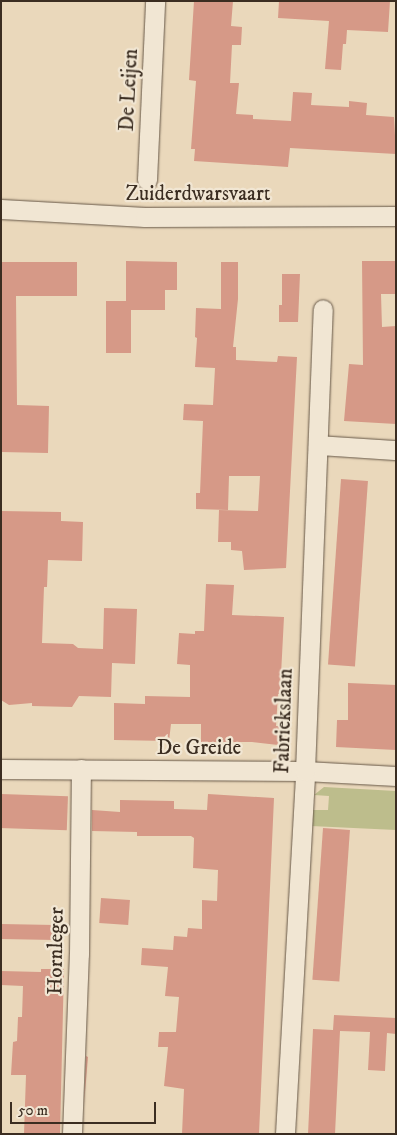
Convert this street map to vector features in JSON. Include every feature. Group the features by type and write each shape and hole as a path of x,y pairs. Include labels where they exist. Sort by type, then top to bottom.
{"street":[{"name":"De Leijen","path":"147,180 155,1"},
{"name":"Zuiderdwarsvaart","path":"1,209 145,218 396,216"},
{"name":"Fabriekslaan","path":"285,1134 305,771 323,309"},
{"path":"318,445 396,450"},
{"name":"De Greide","path":"1,769 305,771 396,776"},
{"name":"Hornleger","path":"72,1134 78,954 81,769"}],"green space":[{"path":"324,787 396,791 396,830 311,826 312,810 328,810 329,796 314,795"}],"building":[{"path":"194,1 233,1 231,26 242,27 241,45 232,45 230,83 239,83 236,114 253,115 253,119 291,121 293,92 312,93 311,105 349,107 349,101 367,103 366,115 394,117 396,154 290,148 288,167 194,161 195,149 191,149 196,81 189,80"},
{"path":"279,1 390,1 388,32 347,30 346,44 343,44 341,70 325,69 329,21 278,18"},
{"path":"126,261 177,262 177,290 165,290 165,310 131,310 131,353 106,353 106,301 126,301"},
{"path":"362,261 396,261 396,294 381,294 382,327 396,326 396,424 344,421 349,364 363,365"},
{"path":"1,262 77,262 77,296 16,296 17,405 49,406 48,453 1,452"},
{"path":"221,262 238,262 238,299 233,347 236,347 236,360 277,362 278,356 297,357 286,568 244,570 242,551 231,550 231,542 218,542 219,510 258,511 260,476 229,476 228,510 196,509 196,493 200,493 203,421 183,420 184,404 213,405 215,368 195,367 197,338 195,337 196,308 221,309"},
{"path":"282,274 300,274 298,322 279,322 279,305 282,305"},
{"path":"341,479 368,481 355,666 328,665"},
{"path":"1,511 61,512 61,521 83,522 82,561 48,560 47,587 44,587 42,643 73,644 78,648 103,649 104,608 137,609 135,664 112,663 111,697 79,696 72,707 32,706 32,703 9,705 1,700"},
{"path":"206,584 234,585 232,615 284,617 280,694 278,694 276,726 279,726 278,745 252,742 201,742 201,724 171,724 169,741 114,740 114,703 145,704 145,696 190,697 190,665 177,664 179,633 195,634 195,631 204,631"},
{"path":"348,683 396,685 396,750 336,747 337,720 348,720"},
{"path":"1,794 68,796 67,830 1,828"},
{"path":"208,794 274,798 259,1134 182,1134 184,1089 164,1086 168,1047 158,1047 159,1032 176,1032 179,997 165,996 168,967 141,965 142,948 173,950 174,936 187,937 188,928 202,929 202,900 217,901 218,870 193,868 194,838 191,836 137,836 137,832 92,831 92,810 120,812 120,800 174,801 174,809 207,810"},
{"path":"323,828 350,830 339,982 312,980"},
{"path":"101,898 130,900 128,925 99,923"},
{"path":"1,924 55,925 55,940 1,939"},
{"path":"41,969 64,969 60,1134 24,1134 26,1075 11,1075 13,1042 17,1041 18,1017 22,1017 23,986 1,985 1,971 41,972"},
{"path":"334,1015 396,1018 396,1034 387,1033 385,1071 368,1070 370,1032 340,1031 335,1134 308,1134 313,1029 333,1030"},
{"path":"86,1056 88,1057 84,1104"}]}
